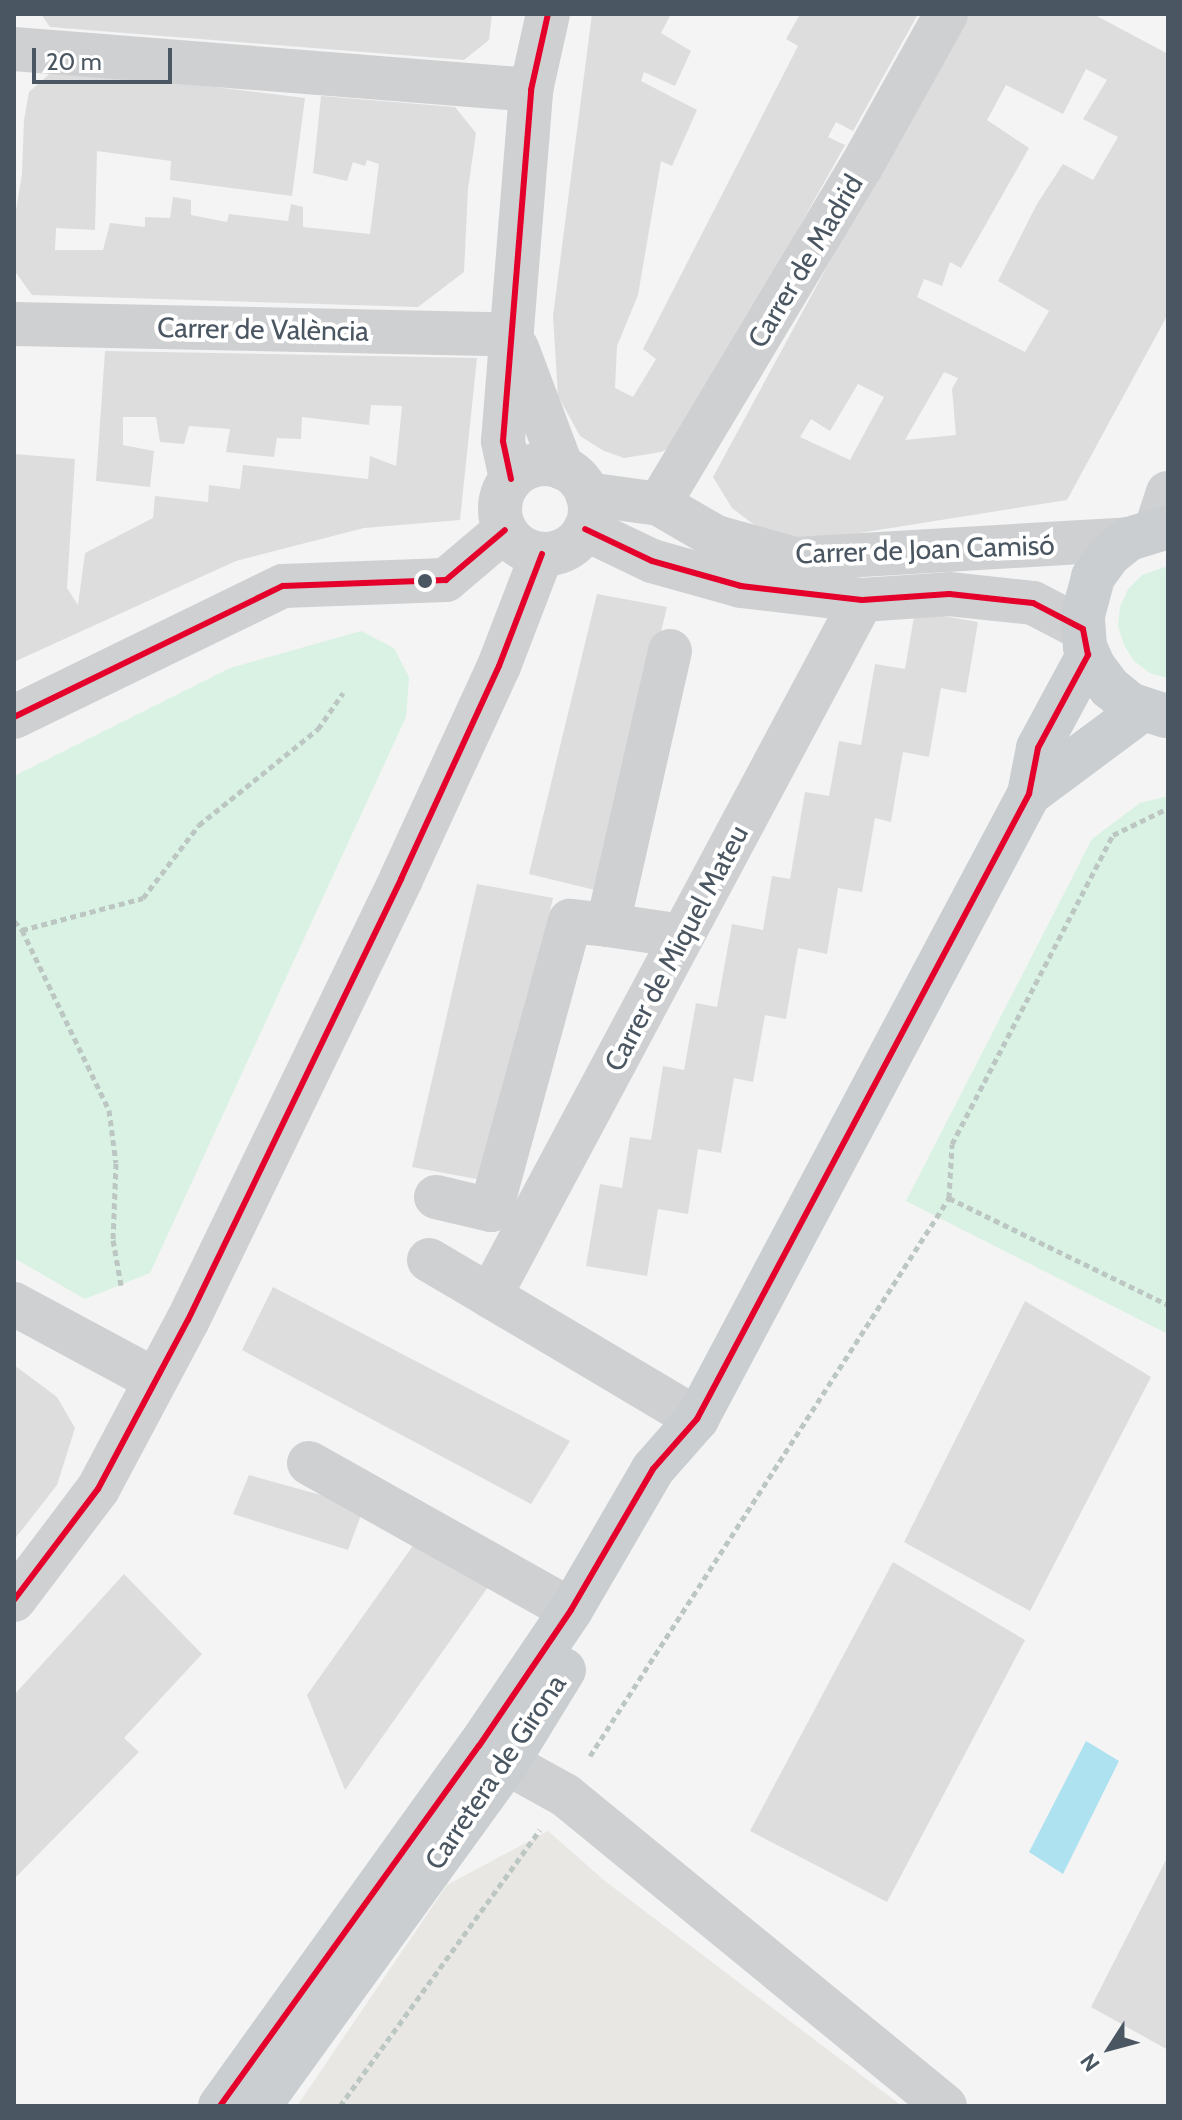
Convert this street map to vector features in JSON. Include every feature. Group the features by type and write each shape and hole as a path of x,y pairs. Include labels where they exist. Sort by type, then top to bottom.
{"main road":[{"path":"1155,522 1109,555 1093,577 1084,602 1086,642 1110,688 1155,713"},
{"path":"1029,794 1038,748 1086,642"},
{"name":"Carretera de Girona","path":"259,2106 507,1763 680,1484 697,1419 1029,794 1155,713"},
{"name":"Carretera de Girona","path":"220,2106 479,1746 571,1610 653,1469 697,1419"}],"street":[{"path":"512,334 578,497 563,551 542,554 521,547 505,530 500,504 511,479 503,441 531,90 548,14"},
{"name":"Carrer de Madrid","path":"659,504 861,167 946,14"},
{"path":"14,49 531,90"},
{"name":"Carrer de València","path":"14,324 512,334"},
{"path":"511,479 535,465 578,497"},
{"name":"Carrer de Joan Camisó","path":"578,497 659,504 716,537 795,559 1155,522"},
{"name":"Carrer de Joan Camisó","path":"578,497 652,561 741,586 862,600 949,594 1033,603 1086,642"},
{"path":"14,717 283,586 446,580 505,530"},
{"path":"14,1600 98,1489 155,1380 401,879 499,666 542,554"},
{"name":"Carrer de Miquel Mateu","path":"490,1296 862,600"},
{"path":"608,925 670,651"},
{"path":"436,1197 491,1210 570,921 682,936"},
{"path":"429,1260 697,1419"},
{"path":"14,1304 155,1380"},
{"path":"309,1463 571,1610"},
{"path":"507,1763 565,1795 945,2106"}],"path":[{"path":"22,930 143,898 199,825 318,729 343,693"},
{"path":"340,2106 565,1795 949,1198 952,1144 1113,835 1168,808"},
{"path":"14,921 22,930 109,1110 116,1163 113,1240 121,1285"},
{"path":"949,1198 1168,1305"}],"shaded area":[{"path":"548,1831 605,1881 902,2106 297,2106 447,1885"}],"green space":[{"path":"1168,566 1167,678 1150,673 1134,661 1124,645 1118,626 1120,607 1128,589 1142,575"},
{"path":"361,631 394,648 409,677 406,717 150,1273 85,1299 14,1258 14,776 230,668"},
{"path":"1168,796 1168,1334 906,1201 1092,839 1140,803"}],"water":[{"path":"1086,1741 1119,1761 1063,1874 1029,1852"}],"building":[{"path":"41,14 492,14 489,40 464,60 50,27"},
{"path":"592,14 671,14 661,33 691,51 675,86 644,72 641,81 697,110 672,166 661,161 638,295 617,346 615,388 633,397 656,359 643,349 798,46 786,39 800,14 918,14 853,131 836,122 828,137 845,145 678,444 661,452 624,458 604,451 580,436 558,396 553,316"},
{"path":"964,14 1093,14 1168,54 1168,314 1067,500 853,534 802,538 761,530 732,508 713,477","holes":["1086,69 1107,80 1083,119 1118,137 1093,180 1063,164 1037,204 998,281 1049,311 1025,352 917,297 924,279 942,286 950,262 961,268 1029,148 987,120 1006,85 1063,114","944,372 958,378 952,389 956,435 905,440","858,384 884,397 850,460 800,437 811,419 830,431"]},
{"path":"56,68 305,98 292,196 170,180 171,161 97,151 95,230 56,228 55,250 103,250 110,223 145,227 145,217 170,218 173,197 191,200 191,215 227,222 229,214 288,221 291,204 303,207 303,227 370,234 379,164 367,160 365,166 353,162 347,181 313,173 321,96 455,107 476,133 468,189 464,272 418,307 32,295 14,270 14,222 22,174 24,120 29,92"},
{"path":"105,351 477,358 460,520 364,528 236,561 16,661 14,454 75,459 67,588 78,605 85,553 153,518 155,496 208,502 209,485 240,489 243,465 368,479 370,456 396,466 402,406 371,405 369,425 302,417 301,439 277,438 274,457 226,452 230,429 189,426 184,444 160,442 156,417 123,417 123,445 154,451 150,487 96,481"},
{"path":"597,594 667,607 599,891 529,874"},
{"path":"915,611 978,622 966,693 941,688 929,757 903,752 891,822 875,818 862,892 838,888 827,954 798,948 786,1019 765,1015 753,1082 734,1078 721,1153 698,1149 688,1214 658,1209 647,1276 586,1266 600,1184 622,1188 630,1137 651,1140 663,1066 684,1070 696,1003 717,1007 732,924 763,930 772,876 790,879 805,792 829,796 839,741 861,745 875,664 905,669"},
{"path":"477,884 553,898 487,1181 412,1167"},
{"path":"273,1287 570,1441 531,1504 242,1350"},
{"path":"1025,1301 1151,1377 1030,1611 904,1542"},
{"path":"14,1365 57,1397 75,1428 57,1485 14,1540"},
{"path":"249,1475 364,1507 348,1550 233,1514"},
{"path":"417,1540 488,1587 345,1790 307,1695"},
{"path":"893,1562 1025,1640 887,1902 750,1831"},
{"path":"124,1574 202,1654 124,1738 139,1752 14,1879 14,1695"},
{"path":"1168,1856 1168,2050 1091,2007"}],"transit line":[{"path":"511,479 503,441 531,90 548,14"},
{"path":"220,2106 479,1746 571,1610 653,1469 697,1419 1029,794 1038,748 1088,655 1083,629 1033,603 949,594 862,600 741,586 652,561 585,529"},
{"path":"14,717 283,586 446,580 505,530"},
{"path":"14,1600 98,1489 188,1320 401,879 499,666 542,554"}]}
